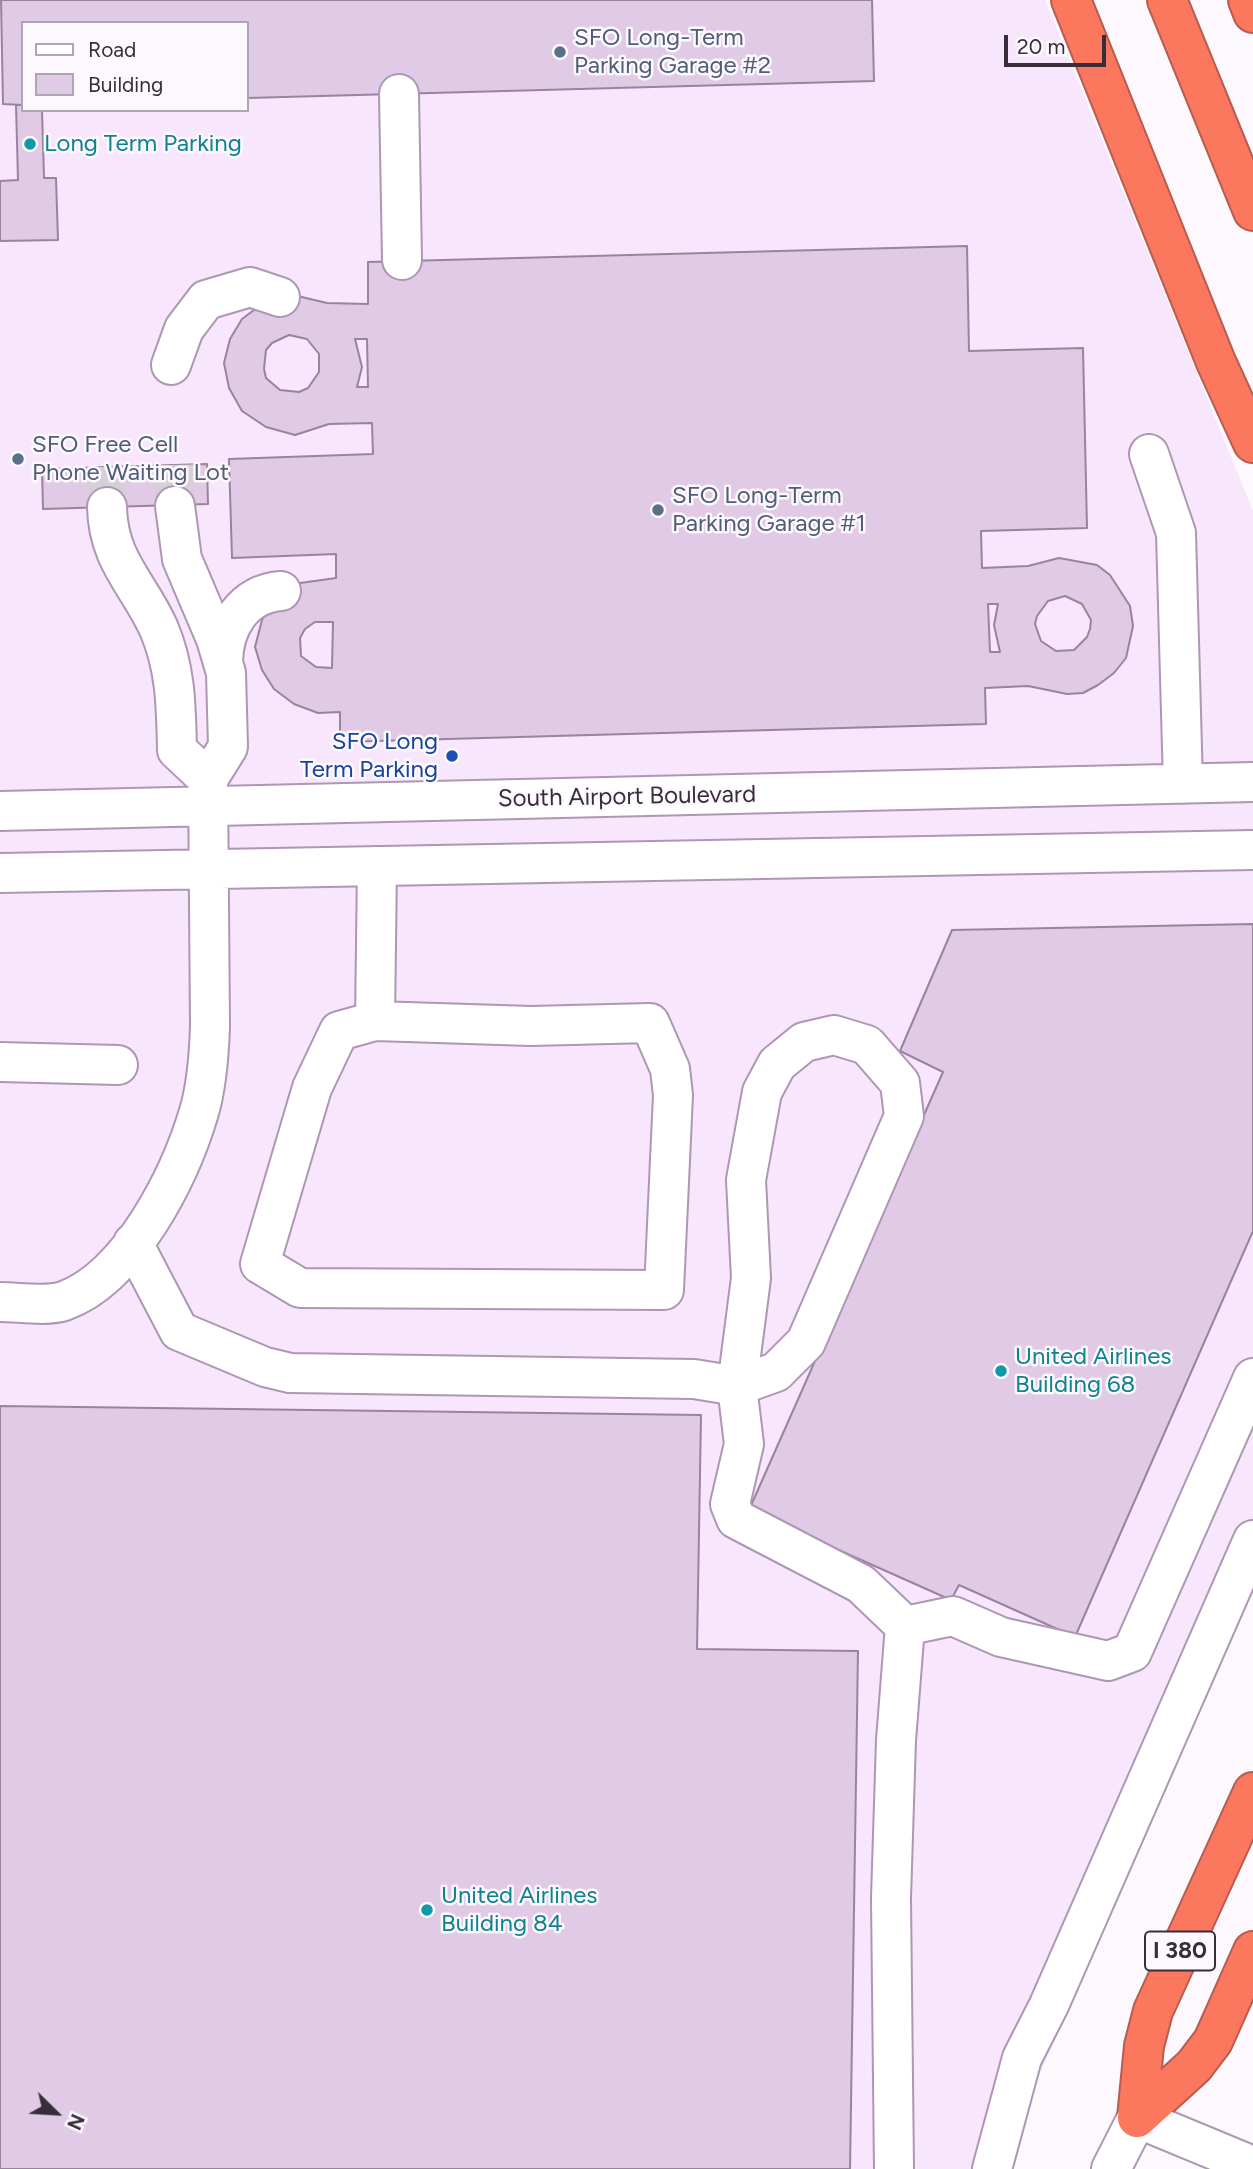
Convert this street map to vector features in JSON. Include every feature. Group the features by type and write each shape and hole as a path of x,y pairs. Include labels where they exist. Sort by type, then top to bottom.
{"highway":[{"path":"1072,0 1216,362 1253,443"},
{"path":"1167,0 1253,211"},
{"path":"1248,0 1253,13"},
{"name":"I 380","path":"1137,2118 1144,2046 1153,2011 1253,1792"},
{"name":"I 380","path":"1137,2118 1194,2066 1213,2041 1253,1951"}],"street":[{"path":"399,94 402,260"},
{"path":"171,365 184,329 206,300 250,287 280,297"},
{"path":"1149,454 1176,533 1182,784"},
{"path":"0,1302 60,1303 99,1281 133,1243 156,1210 180,1164 200,1111 209,1060 210,1027 208,793 228,747 229,699 223,661 182,558 175,506"},
{"path":"107,508 109,532 116,555 157,626 170,659 175,686 177,750 208,793"},
{"path":"223,661 226,635 237,615 259,596 281,591"},
{"name":"South Airport Boulevard","path":"0,811 208,793 1253,782"},
{"path":"0,873 1253,850"},
{"path":"375,1021 377,866"},
{"path":"375,1021 531,1026 650,1023 670,1069 673,1095 664,1290 300,1288 260,1264 312,1088 339,1031 375,1021"},
{"path":"133,1243 179,1331 265,1367 290,1373 694,1379 737,1386 776,1372 806,1342 904,1116 900,1083 867,1045 834,1035 804,1042 777,1064 762,1092 746,1180 751,1278 737,1386 744,1444 730,1504 736,1519 860,1584 905,1626"},
{"path":"0,1062 118,1065"},
{"path":"905,1626 953,1616 1001,1637 1108,1661 1132,1652 1253,1378"},
{"path":"992,2169 1023,2058 1049,2005 1253,1540"},
{"path":"894,2169 891,1898 896,1740 905,1626"},
{"path":"1111,2169 1137,2118 1251,2165"}],"shaded area":[{"path":"0,0 1045,0 1253,511 1253,1591 998,2169 0,2169"}],"building":[{"name":"SFO Long-Term Parking Garage #2","path":"1,0 872,0 874,81 248,98 248,21 21,21 21,105 3,104"},
{"name":"Long Term Parking","path":"16,105 21,105 21,112 42,112 44,178 56,178 58,240 0,241 0,181 18,180"},
{"name":"SFO Long-Term Parking Garage #1","path":"967,246 969,351 1083,348 1087,528 981,531 982,568 1028,566 1059,558 1097,565 1110,575 1130,606 1133,626 1126,658 1114,673 1083,693 1067,694 1028,686 985,688 986,724 340,742 340,712 318,713 294,704 274,689 262,670 255,647 262,620 273,600 293,584 336,578 336,554 232,558 229,459 373,454 372,423 329,424 295,435 266,427 242,411 229,388 224,363 230,339 242,319 262,304 289,294 327,303 368,304 368,262","holes":["289,335 307,339 319,354 319,372 308,388 299,392 280,390 266,378 266,350 272,343","355,339 367,339 368,387 357,387 362,367","1065,596 1082,604 1091,620 1087,637 1074,650 1056,651 1041,641 1035,624 1037,616 1048,601","988,604 998,604 994,625 1000,652 990,652","315,622 333,622 332,668 316,667 301,656 300,638 305,629"]},
{"path":"207,464 208,504 43,509 42,469"},
{"name":"United Airlines Building 68","path":"1253,924 1253,1231 1075,1637 959,1585 951,1600 749,1510 943,1072 900,1051 952,930"},
{"name":"United Airlines Building 84","path":"0,1406 701,1415 697,1649 858,1651 850,2169 0,2169"}],"tunnel":[{"path":"174,465 175,506"},
{"path":"106,467 107,507"}],"place":[{"name":"SFO Long-Term Parking Garage #2","path":"560,52"},
{"name":"Long Term Parking","path":"30,144"},
{"name":"SFO Free Cell Phone Waiting Lot","path":"18,459"},
{"name":"SFO Long-Term Parking Garage #1","path":"658,510"},
{"name":"SFO Long Term Parking","path":"452,756"},
{"name":"United Airlines Building 68","path":"1001,1371"},
{"name":"United Airlines Building 84","path":"427,1910"}]}
